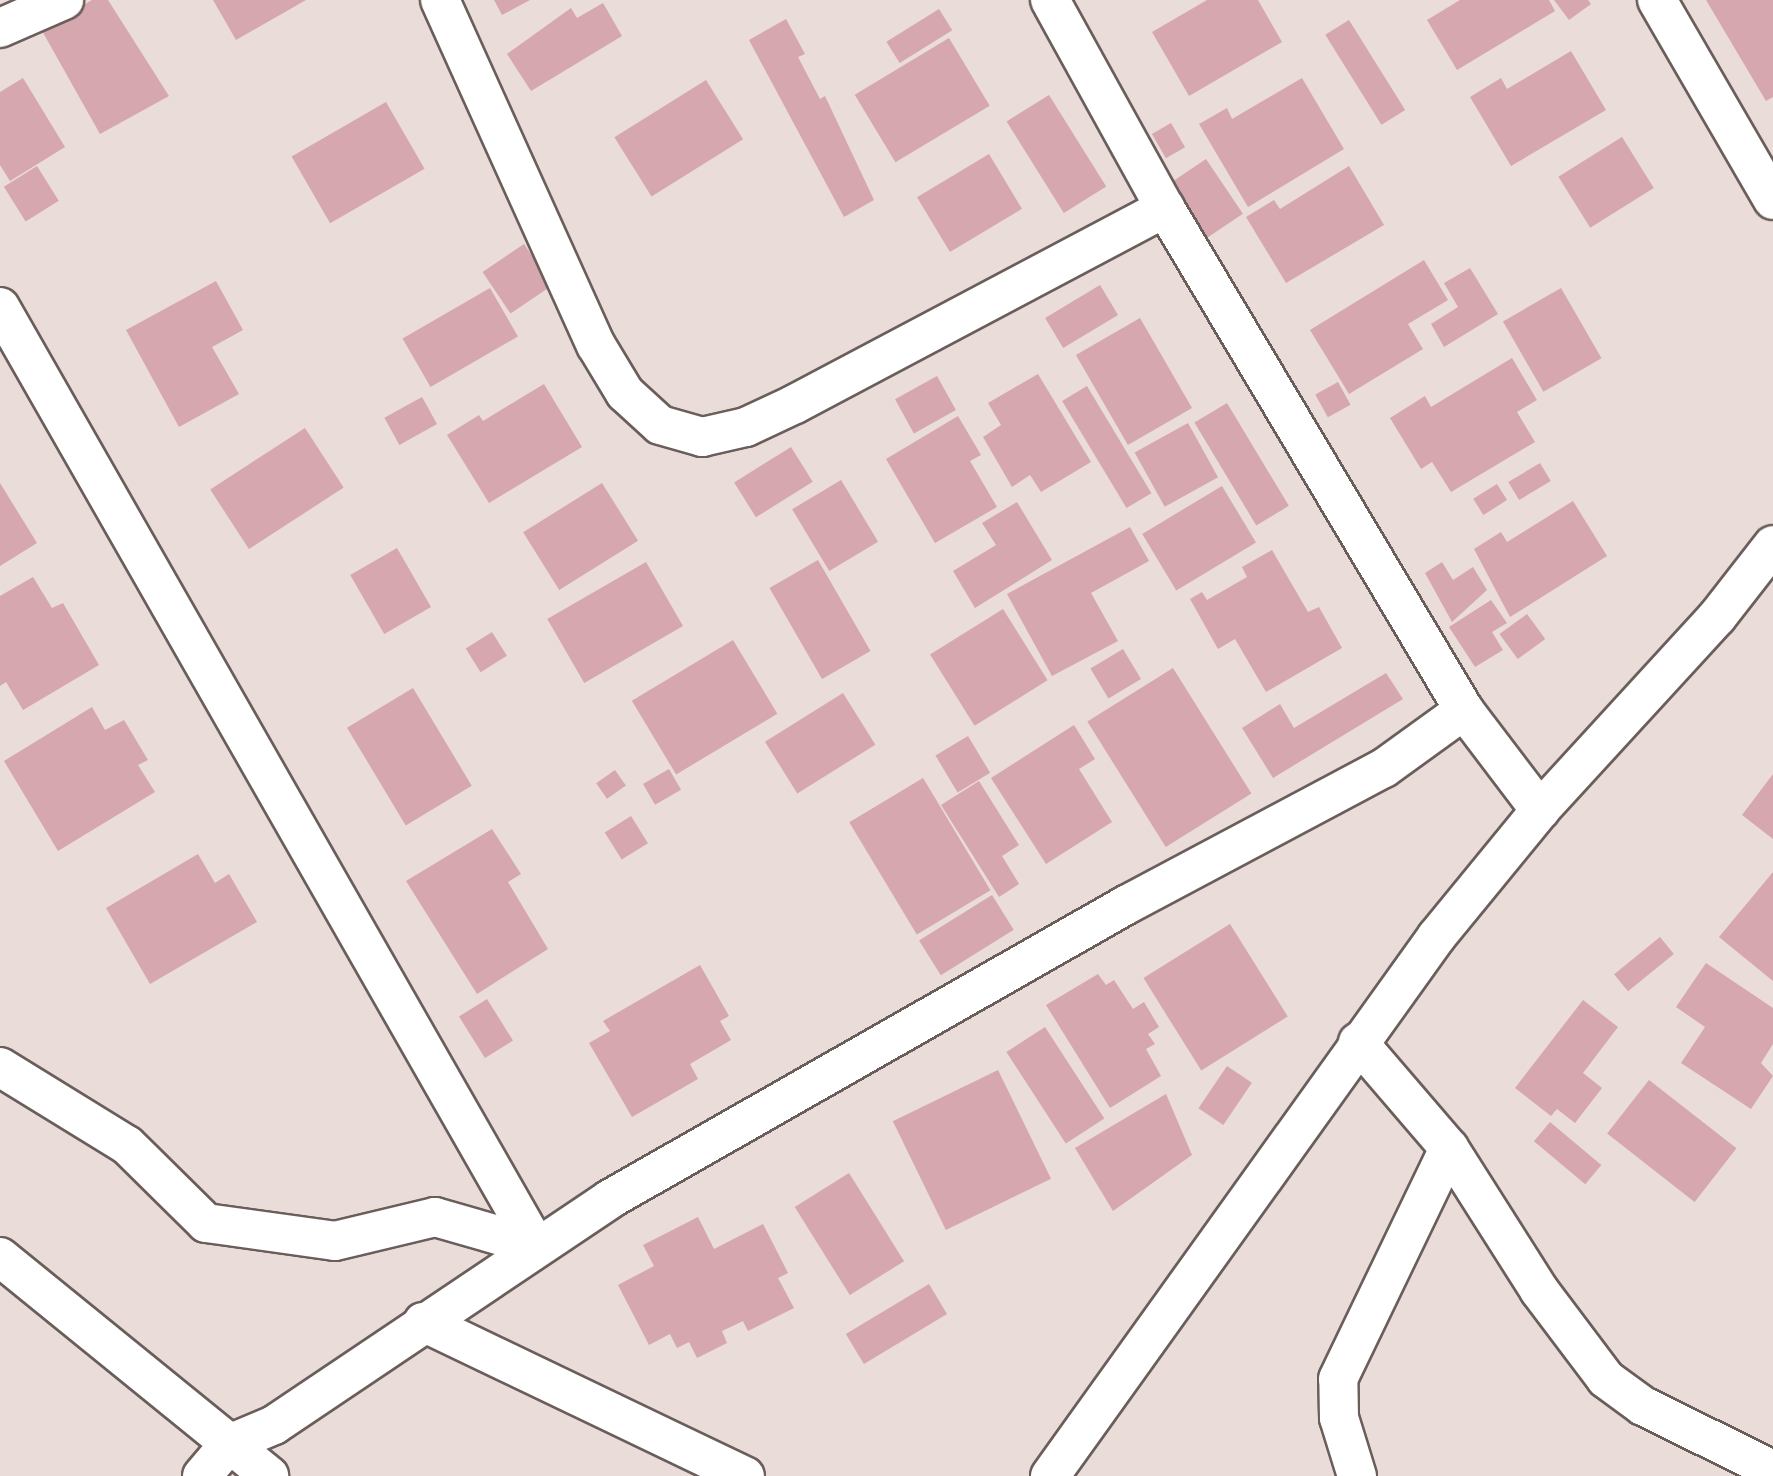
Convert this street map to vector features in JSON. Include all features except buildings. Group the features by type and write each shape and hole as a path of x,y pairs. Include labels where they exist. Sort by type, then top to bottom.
{"street":[{"path":"0,28 64,0"},
{"path":"440,0 619,384 660,425 702,437 747,427 1165,208"},
{"path":"1050,0 1165,208 1464,710 1540,810"},
{"path":"1657,0 1773,200"},
{"path":"0,307 536,1246"},
{"path":"1050,1476 1358,1042 1540,810 1717,617 1773,545"},
{"path":"202,1476 229,1444 274,1425 536,1246 1126,905 1384,768 1464,710"},
{"path":"1358,1042 1449,1148 1539,1290 1606,1379 1643,1406 1764,1462"},
{"path":"0,1067 127,1145 206,1223 335,1241 435,1217 536,1246"},
{"path":"1357,1476 1339,1418 1338,1379 1449,1148"},
{"path":"0,1257 269,1476"},
{"path":"423,1322 745,1476"}]}
